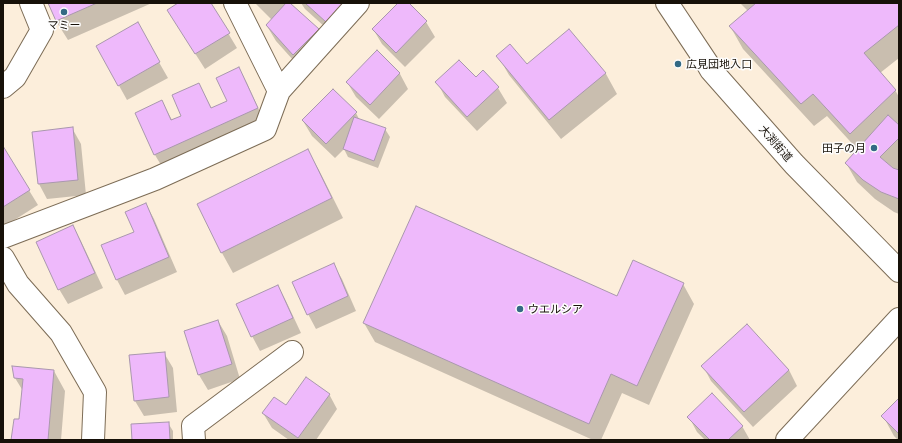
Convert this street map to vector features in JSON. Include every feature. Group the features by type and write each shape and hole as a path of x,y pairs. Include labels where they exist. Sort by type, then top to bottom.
{"street":[{"path":"3,88 15,77 42,30 31,3"},
{"path":"235,3 279,91"},
{"path":"3,237 155,180 265,129 279,91 358,3"},
{"name":"大渕街道","path":"667,3 712,70 794,164 899,271"},
{"path":"3,258 18,284 61,333 95,392 93,440"},
{"path":"788,440 899,319"},
{"path":"194,440 193,426 292,352"}],"building":[{"name":"マミー","path":"48,3 97,3 56,21"},
{"path":"178,3 211,3 230,33 195,54 167,10"},
{"path":"286,3 290,3 319,29 293,55 266,25"},
{"path":"305,3 343,3 326,22"},
{"path":"398,3 409,3 427,21 396,53 372,29"},
{"path":"756,3 899,3 899,25 864,53 896,90 850,134 813,94 801,104 729,26"},
{"path":"138,22 160,62 118,86 96,46"},
{"path":"569,29 606,73 549,120 496,56 510,44 527,64"},
{"path":"377,50 400,73 370,105 346,82"},
{"path":"459,60 476,77 483,70 499,87 467,117 435,82"},
{"path":"239,67 258,108 154,155 135,113 162,100 171,120 181,116 172,95 199,83 211,108 227,101 216,78"},
{"path":"333,89 357,112 326,144 302,120"},
{"name":"田子の月","path":"888,115 899,125 899,138 880,157 893,168 899,170 899,199 881,192 863,180 845,163"},
{"path":"354,117 386,128 374,161 343,149"},
{"path":"73,127 78,180 38,184 32,132"},
{"path":"3,146 30,190 3,207"},
{"path":"308,149 332,198 221,253 197,204"},
{"path":"146,203 169,257 116,280 101,245 134,232 125,212"},
{"name":"ウエルシア","path":"416,206 617,296 633,260 684,283 637,386 611,374 589,424 363,323"},
{"path":"73,225 95,273 58,290 36,242"},
{"path":"334,263 348,296 307,315 292,282"},
{"path":"278,285 293,318 251,337 236,304"},
{"path":"218,320 232,364 198,375 184,331"},
{"path":"747,324 789,370 744,412 701,366"},
{"path":"165,352 169,397 134,401 129,355"},
{"path":"12,366 54,370 48,440 11,440 14,419 19,419 23,379 14,378"},
{"path":"306,377 330,394 298,438 262,413 274,397 286,405"},
{"path":"712,393 743,426 728,440 710,440 687,417"},
{"path":"899,398 899,434 881,416"},
{"path":"169,422 170,440 132,440 131,424"}],"place":[{"name":"マミー","path":"64,12"},
{"name":"広見団地入口","path":"678,64"},
{"name":"田子の月","path":"874,148"},
{"name":"ウエルシア","path":"520,309"}]}
